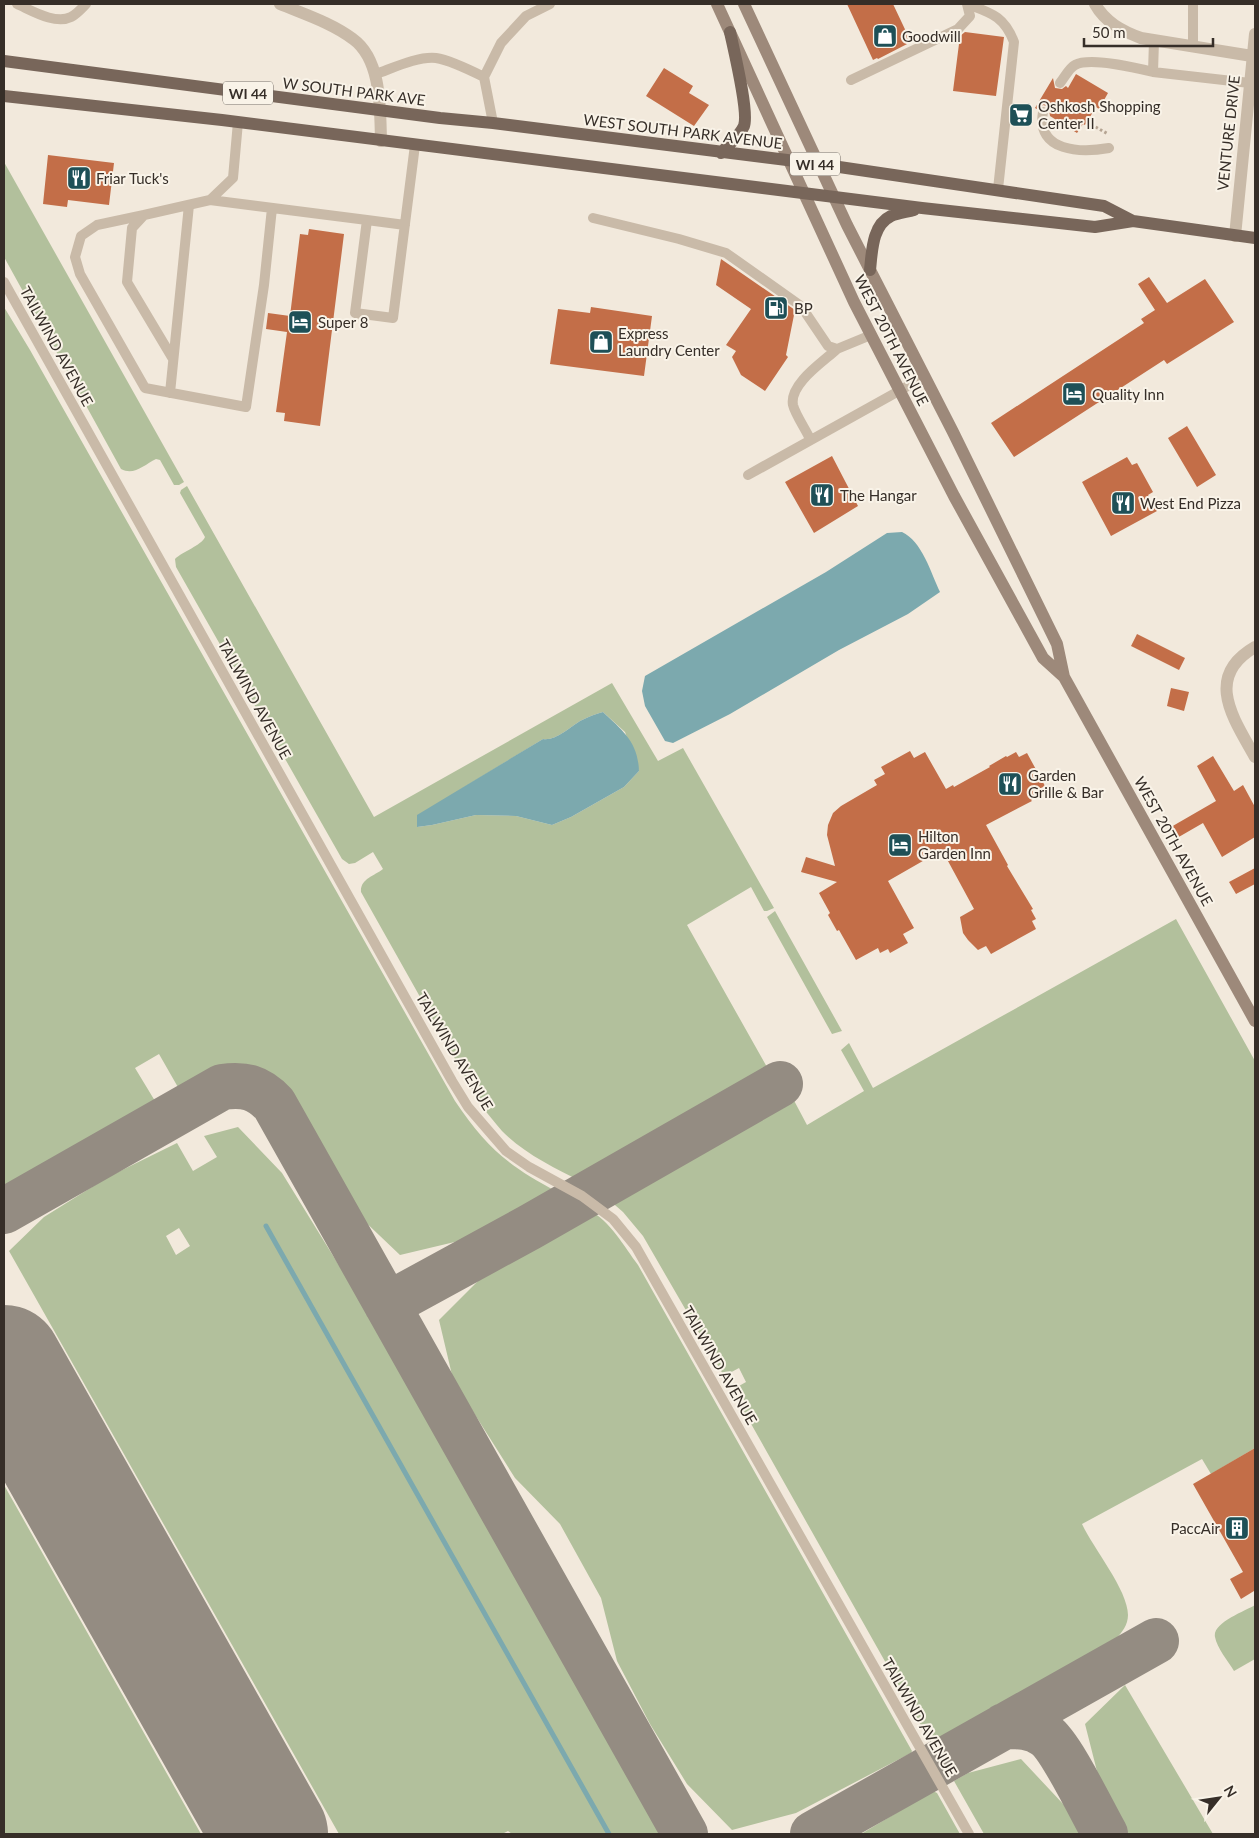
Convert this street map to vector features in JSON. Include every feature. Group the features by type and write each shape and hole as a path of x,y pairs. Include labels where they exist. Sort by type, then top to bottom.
{"main road":[{"name":"WEST 20TH AVENUE","path":"717,4 791,162 804,194 899,390 954,496 1043,658 1064,676"},
{"name":"WEST 20TH AVENUE","path":"744,4 834,197 953,432 1057,644 1064,676 1255,1022"},
{"path":"721,153 740,134 745,123 746,105 740,88 730,32"},
{"name":"W SOUTH PARK AVE","path":"4,61 380,111 493,123"},
{"name":"WI 44","path":"4,96 238,122 415,145"},
{"name":"WEST SOUTH PARK AVENUE","path":"493,123 791,162 819,164 998,189 1104,206 1133,220 1255,238"},
{"name":"WEST SOUTH PARK AVENUE","path":"415,145 804,194 1094,227 1133,220"},
{"path":"870,270 873,241 882,222 890,216 922,208"}],"street":[{"path":"280,4 331,26 354,40 364,50 376,74 381,141"},
{"path":"1095,4 1105,18 1129,34 1154,41 1252,56"},
{"name":"VENTURE DRIVE","path":"1235,236 1252,101 1250,83 1255,34"},
{"path":"1255,647 1244,654 1233,666 1228,678 1226,695 1230,712 1255,757"}],"lane":[{"path":"17,4 52,18 70,18 86,4"},
{"path":"493,123 484,77 501,43 526,16 550,4"},
{"path":"851,80 958,30 970,16 968,4"},
{"path":"968,4 997,15 1010,32 1014,42 998,189"},
{"path":"1193,4 1193,47"},
{"path":"1153,72 1154,41"},
{"path":"376,74 408,62 436,58 484,77"},
{"path":"1060,83 1072,67 1081,63 1121,65 1153,72 1250,83"},
{"path":"1043,112 1041,122 1043,131 1047,138 1060,146 1093,151 1108,148"},
{"path":"210,200 234,178 238,122"},
{"path":"367,220 355,313 393,318 415,145"},
{"path":"272,208 264,285 246,407 145,388 80,274 75,257 81,236 97,226 210,200 405,225"},
{"path":"170,393 189,205"},
{"path":"144,215 132,228 127,282 173,359"},
{"path":"593,218 679,239 726,253 801,306 828,346 837,349"},
{"name":"TAILWIND AVENUE","path":"4,282 456,1088 473,1114 506,1152 582,1196 613,1219 636,1247 969,1834"},
{"path":"810,439 793,406 793,394 800,383 837,349 871,334"},
{"path":"748,475 924,377"}],"path":[{"path":"1087,122 1114,138"}],"green space":[{"path":"4,162 184,482 179,485 174,485 160,460 156,459 135,470 126,471 121,469 4,257"},
{"path":"4,307 455,1101 477,1131 499,1154 540,1183 558,1192 463,1240 400,1255 358,1215 290,1093 275,1077 254,1067 232,1066 211,1069 179,1089 159,1054 135,1068 155,1101 4,1187"},
{"path":"187,486 374,817 612,683 658,761 683,748 774,908 764,911 751,887 687,925 772,1076 581,1181 529,1153 510,1139 482,1107 361,892 365,881 383,869 373,852 355,863 349,864 342,859 176,567 175,559 200,543 205,537 180,493","holes":["603,712 625,732 639,771 624,787 571,817 552,825 516,816 476,815 417,827 458,791 543,739 558,736 586,718"]},
{"path":"775,911 842,1031 832,1034 767,917"},
{"path":"1176,919 1255,1061 1255,1448 1211,1474 1202,1459 1082,1524 1122,1594 1128,1615 1127,1622 1122,1631 1116,1639 931,1743 732,1390 746,1382 739,1368 724,1376 643,1236 623,1212 608,1199 790,1093 807,1125 864,1091 841,1050 849,1043 873,1088"},
{"path":"238,1127 282,1173 356,1293 358,1293 662,1834 512,1834 508,1831 502,1834 339,1834 9,1251 44,1217 108,1177 177,1143 193,1171 217,1157 204,1136","holes":["179,1228 190,1246 176,1255 166,1236"]},
{"path":"589,1210 610,1227 638,1265 912,1751 796,1813 732,1830 687,1784 650,1724 617,1661 601,1598 560,1524 515,1478 460,1391 452,1375 439,1320 481,1278"},
{"path":"4,1485 201,1834 4,1834"},
{"path":"1255,1605 1255,1659 1234,1671 1218,1646 1215,1632 1224,1622"},
{"path":"1125,1685 1213,1834 1128,1834 1101,1787 1085,1724"},
{"path":"1021,1759 1065,1806 1081,1834 984,1834 954,1781 968,1773"},
{"path":"933,1791 937,1793 960,1834 861,1834"}],"water":[{"path":"902,532 915,542 940,592 908,614 839,650 730,714 673,743 665,741 645,706 642,691 645,676 826,572 887,533"},
{"path":"603,712 628,738 636,752 639,771 624,787 571,817 552,825 516,816 476,815 417,827 417,815 543,739 558,736 580,721"}],"building":[{"name":"Goodwill","path":"847,4 893,4 911,42 873,60"},
{"path":"965,32 1004,37 996,96 953,91 960,36"},
{"path":"664,68 693,86 689,93 709,105 694,126 646,96"},
{"path":"1076,74 1108,93 1099,109 1096,107 1085,125 1083,124 1077,133 1050,116 1047,106 1043,105 1037,109 1035,108 1053,78 1055,88 1062,89 1066,86 1068,88"},
{"name":"Friar Tuck's","path":"48,155 114,163 109,205 68,200 67,207 43,204"},
{"name":"Super 8","path":"309,229 344,234 320,426 284,421 285,413 276,412 287,332 266,329 268,313 290,316 300,234 308,235"},
{"path":"721,259 795,310 786,355 788,357 765,391 741,375 732,357 736,351 726,345 751,309 716,285"},
{"name":"Quality Inn","path":"1149,277 1167,303 1205,279 1234,322 1167,364 1164,360 1014,457 991,423 1144,323 1141,319 1155,310 1138,284"},
{"name":"Express Laundry Center","path":"591,307 652,316 644,376 550,364 558,309 590,313"},
{"path":"1187,426 1216,475 1197,487 1168,438"},
{"name":"The Hangar","path":"832,456 858,506 814,533 785,482"},
{"name":"West End Pizza","path":"1127,457 1132,465 1137,463 1153,492 1148,495 1157,511 1111,536 1082,482"},
{"path":"1137,634 1185,658 1179,670 1131,646"},
{"path":"1171,688 1189,692 1184,711 1167,706"},
{"name":"Hilton Garden Inn","path":"910,751 914,758 925,752 946,789 953,785 954,787 1016,752 1019,757 1027,753 1045,786 1037,790 1040,795 1032,801 986,825 1007,866 1033,909 1031,910 1036,919 1032,921 1036,929 991,954 986,946 978,950 963,933 960,917 974,909 942,850 888,881 914,928 903,934 908,943 890,953 888,949 880,953 878,948 856,960 828,915 830,913 819,893 837,882 801,872 806,857 835,866 827,835 828,825 833,813 841,806 877,785 874,780 885,774 881,767"},
{"path":"1213,756 1234,791 1243,785 1255,807 1255,837 1222,857 1203,823 1177,838 1171,827 1216,801 1197,766"},
{"path":"1255,868 1255,884 1236,894 1229,882"},
{"name":"PaccAir","path":"1255,1448 1255,1593 1254,1591 1241,1599 1230,1579 1243,1572 1193,1484"}],"waterway":[{"path":"266,1226 609,1834"}],"taxiway":[{"path":"387,1305 530,1227 780,1084"},
{"path":"4,1211 222,1087 238,1086 251,1088 268,1098 274,1104 685,1834"},
{"path":"813,1834 1156,1641"},
{"path":"1004,1726 1030,1728 1045,1735 1052,1742 1068,1766 1105,1834"}],"runway":[{"path":"4,1363 270,1834"}],"place":[{"name":"Goodwill","path":"885,36"},
{"name":"Oshkosh Shopping Center II","path":"1021,115"},
{"name":"Friar Tuck's","path":"79,178"},
{"name":"BP","path":"776,308"},
{"name":"Super 8","path":"300,322"},
{"name":"Express Laundry Center","path":"601,342"},
{"name":"Quality Inn","path":"1074,394"},
{"name":"The Hangar","path":"822,495"},
{"name":"West End Pizza","path":"1123,503"},
{"name":"Garden Grille & Bar","path":"1010,784"},
{"name":"Hilton Garden Inn","path":"900,845"},
{"name":"PaccAir","path":"1237,1528"}]}
